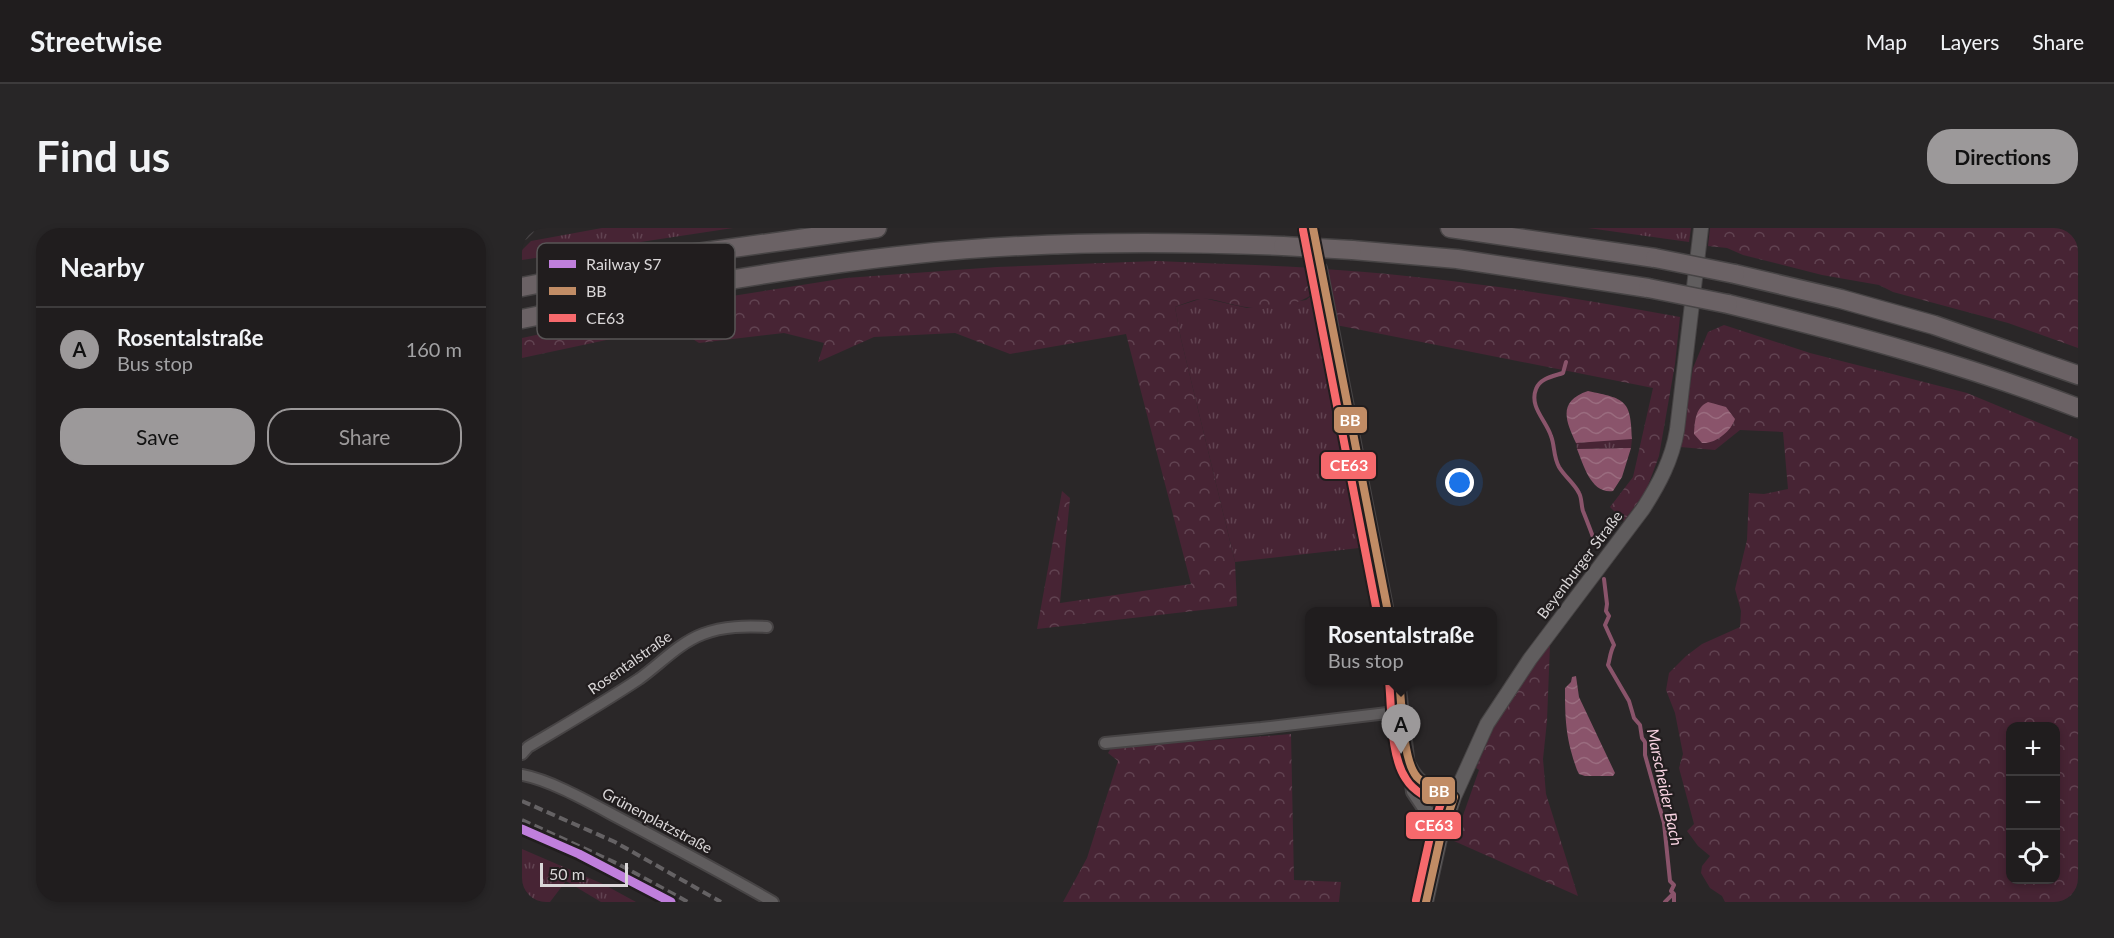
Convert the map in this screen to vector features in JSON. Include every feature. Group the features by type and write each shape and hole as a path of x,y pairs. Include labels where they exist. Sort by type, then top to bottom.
{"highway":[{"path":"735,248 877,228"},
{"path":"1450,228 1655,258 1735,274 1841,299 1934,325 2078,375"},
{"path":"735,278 918,254 1112,243 1283,246 1457,259 1648,288 1728,304 1924,355 2078,408"},
{"path":"522,287 537,284"},
{"path":"522,319 537,316"}],"main road":[{"name":"Beyenburger Straße","path":"1426,902 1446,821 1482,735 1530,659 1642,509 1664,474 1677,430 1701,228"}],"street":[{"path":"522,234 528,228"},
{"path":"1321,268 1387,607"},
{"name":"Rosentalstraße","path":"522,754 528,747 615,695 686,643 704,634 739,626 767,627"},
{"path":"1401,685 1410,784 1416,801 1428,812 1446,821"},
{"path":"1105,743 1404,711"},
{"path":"1408,760 1414,775 1432,789 1454,798"},
{"name":"Grünenplatzstraße","path":"522,775 532,777 587,801 773,902"}],"green space":[{"path":"602,228 733,228 634,243 537,243 537,258 522,260 522,250 531,241"},
{"path":"1588,228 1691,228 1689,242"},
{"path":"1710,228 2078,228 2078,348 2008,323 1893,292 1879,285 1822,275 1743,255 1727,248 1708,246"},
{"path":"1157,261 1315,268 1467,283 1680,317 1675,364 1659,456 1646,491 1624,521 1610,507 1633,477 1653,388 1329,325 1319,290 1289,305 1268,308 1246,307 1210,299 1196,300 1175,307 1235,562 1237,606 1037,629 1062,491 1070,498 1060,603 1191,584 1126,334 1010,354 955,333 874,337 818,362 824,343 784,333 735,339 735,296 846,278 997,267"},
{"path":"1320,289 1329,325 1368,547 1235,562 1175,307 1203,298 1247,308 1306,300"},
{"path":"1724,325 1810,353 1967,393 2078,439 2078,902 1725,902 1722,896 1710,888 1701,873 1702,866 1710,856 1698,846 1687,831 1694,824 1679,768 1683,754 1675,713 1666,690 1669,673 1702,644 1740,627 1741,611 1735,589 1747,540 1749,493 1764,494 1788,489 1783,432 1740,430 1715,450 1680,447 1693,368 1708,332"},
{"path":"537,335 537,339 611,339 522,358 522,338"},
{"path":"693,339 733,339 699,343"},
{"path":"1632,439 1631,448 1577,449 1576,443"},
{"path":"1550,644 1543,759 1546,794 1578,896 1454,841 1479,770 1476,768 1493,729 1519,684"},
{"path":"1291,734 1294,880 1341,882 1339,902 1063,902 1087,858 1118,761 1108,753 1111,748"},
{"path":"522,849 603,884 636,902 601,902 566,881 550,902 534,902 522,895"}],"water":[{"path":"1588,391 1610,396 1624,403 1630,416 1632,439 1576,443 1567,419 1568,406 1578,395"},
{"path":"1708,402 1726,407 1735,419 1722,436 1702,443 1694,434 1695,420 1700,408"},
{"path":"1631,448 1622,477 1613,491 1605,491 1594,484 1589,478 1577,449"},
{"path":"1576,676 1579,697 1615,773 1613,776 1585,776 1579,774 1577,770 1568,739 1565,700 1565,688 1571,682 1572,677"}],"waterway":[{"name":"Marscheider Bach","path":"1566,362 1563,373 1541,382 1534,396 1536,408 1549,430 1559,467 1580,495 1594,543"},
{"name":"Marscheider Bach","path":"1604,579 1606,611 1609,616 1605,625 1614,645 1608,665 1629,701 1645,742 1645,755 1664,823 1670,881 1674,885 1671,891 1674,894 1674,902"},
{"path":"1665,902 1673,894"}],"tunnel":[{"path":"1313,228 1321,268"}],"railway":[{"path":"522,801 615,842 721,902"},
{"path":"522,820 618,864 688,902"}],"rail line":[{"name":"S7","path":"522,829 579,854 671,902"}],"transit line":[{"name":"BB","path":"1313,228 1387,607"},
{"name":"CE63","path":"1303,230 1376,607"},
{"name":"CE63","path":"1389,685 1394,745 1401,769 1413,788 1441,803 1430,837 1416,900"},
{"name":"BB","path":"1399,685 1406,745 1412,769 1425,784 1454,797 1440,839 1426,902"}],"place":[{"name":"Rosentalstraße","path":"1401,754"}]}
